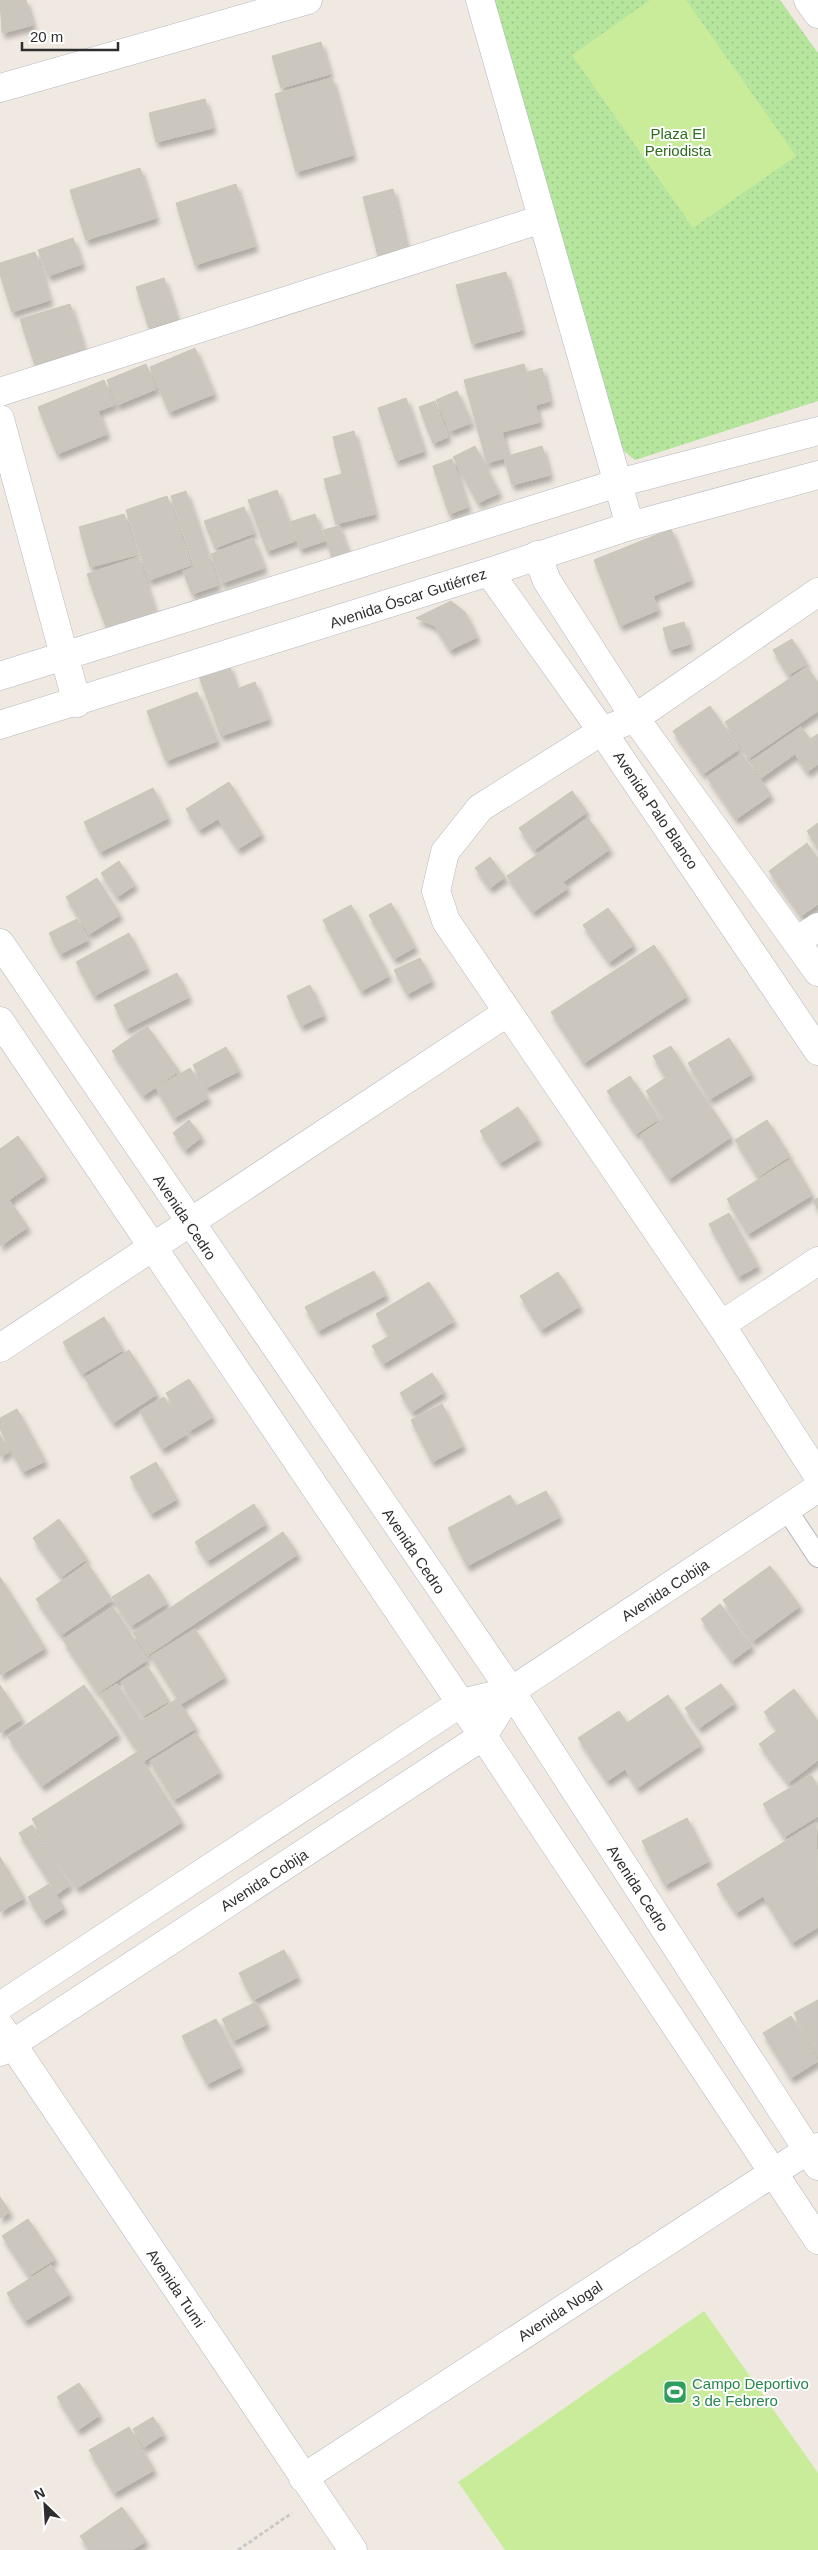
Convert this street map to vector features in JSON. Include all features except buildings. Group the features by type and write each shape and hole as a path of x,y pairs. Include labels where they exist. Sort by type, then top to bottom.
{"street":[{"path":"0,88 308,0"},
{"path":"480,0 630,526"},
{"path":"808,0 818,14"},
{"path":"0,392 542,219"},
{"path":"0,418 77,703"},
{"path":"0,676 618,483 818,431"},
{"name":"Avenida Óscar Gutiérrez","path":"0,726 630,526 818,475"},
{"path":"537,555 547,581 635,718 808,934 818,972"},
{"name":"Avenida Palo Blanco","path":"490,572 602,731 818,1051"},
{"path":"818,592 635,718 602,731 480,808 446,852 436,891 446,921 721,1325 818,1476"},
{"name":"Avenida Cedro","path":"0,943 510,1691 815,2154"},
{"path":"0,1348 154,1248 508,1012"},
{"path":"0,1021 461,1703 818,2240"},
{"path":"721,1325 818,1261"},
{"name":"Avenida Cobija","path":"0,2006 461,1703 510,1691 818,1488"},
{"name":"Avenida Cobija","path":"4,2041 483,1736 510,1691"},
{"name":"Avenida Tumi","path":"4,2041 353,2550"},
{"name":"Avenida Nogal","path":"310,2487 773,2173 815,2154"}],"lane":[{"path":"787,1510 818,1557"}],"path":[{"path":"238,2550 310,2487"}],"green space":[{"name":"Plaza El Periodista","path":"492,0 780,0 818,53 818,401 635,460 620,448"},
{"path":"650,0 686,0 796,156 693,228 572,55"},
{"name":"Campo Deportivo 3 de Febrero","path":"704,2311 818,2473 818,2550 505,2550 458,2482"}],"place":[{"name":"Campo Deportivo 3 de Febrero","path":"675,2392"}]}
